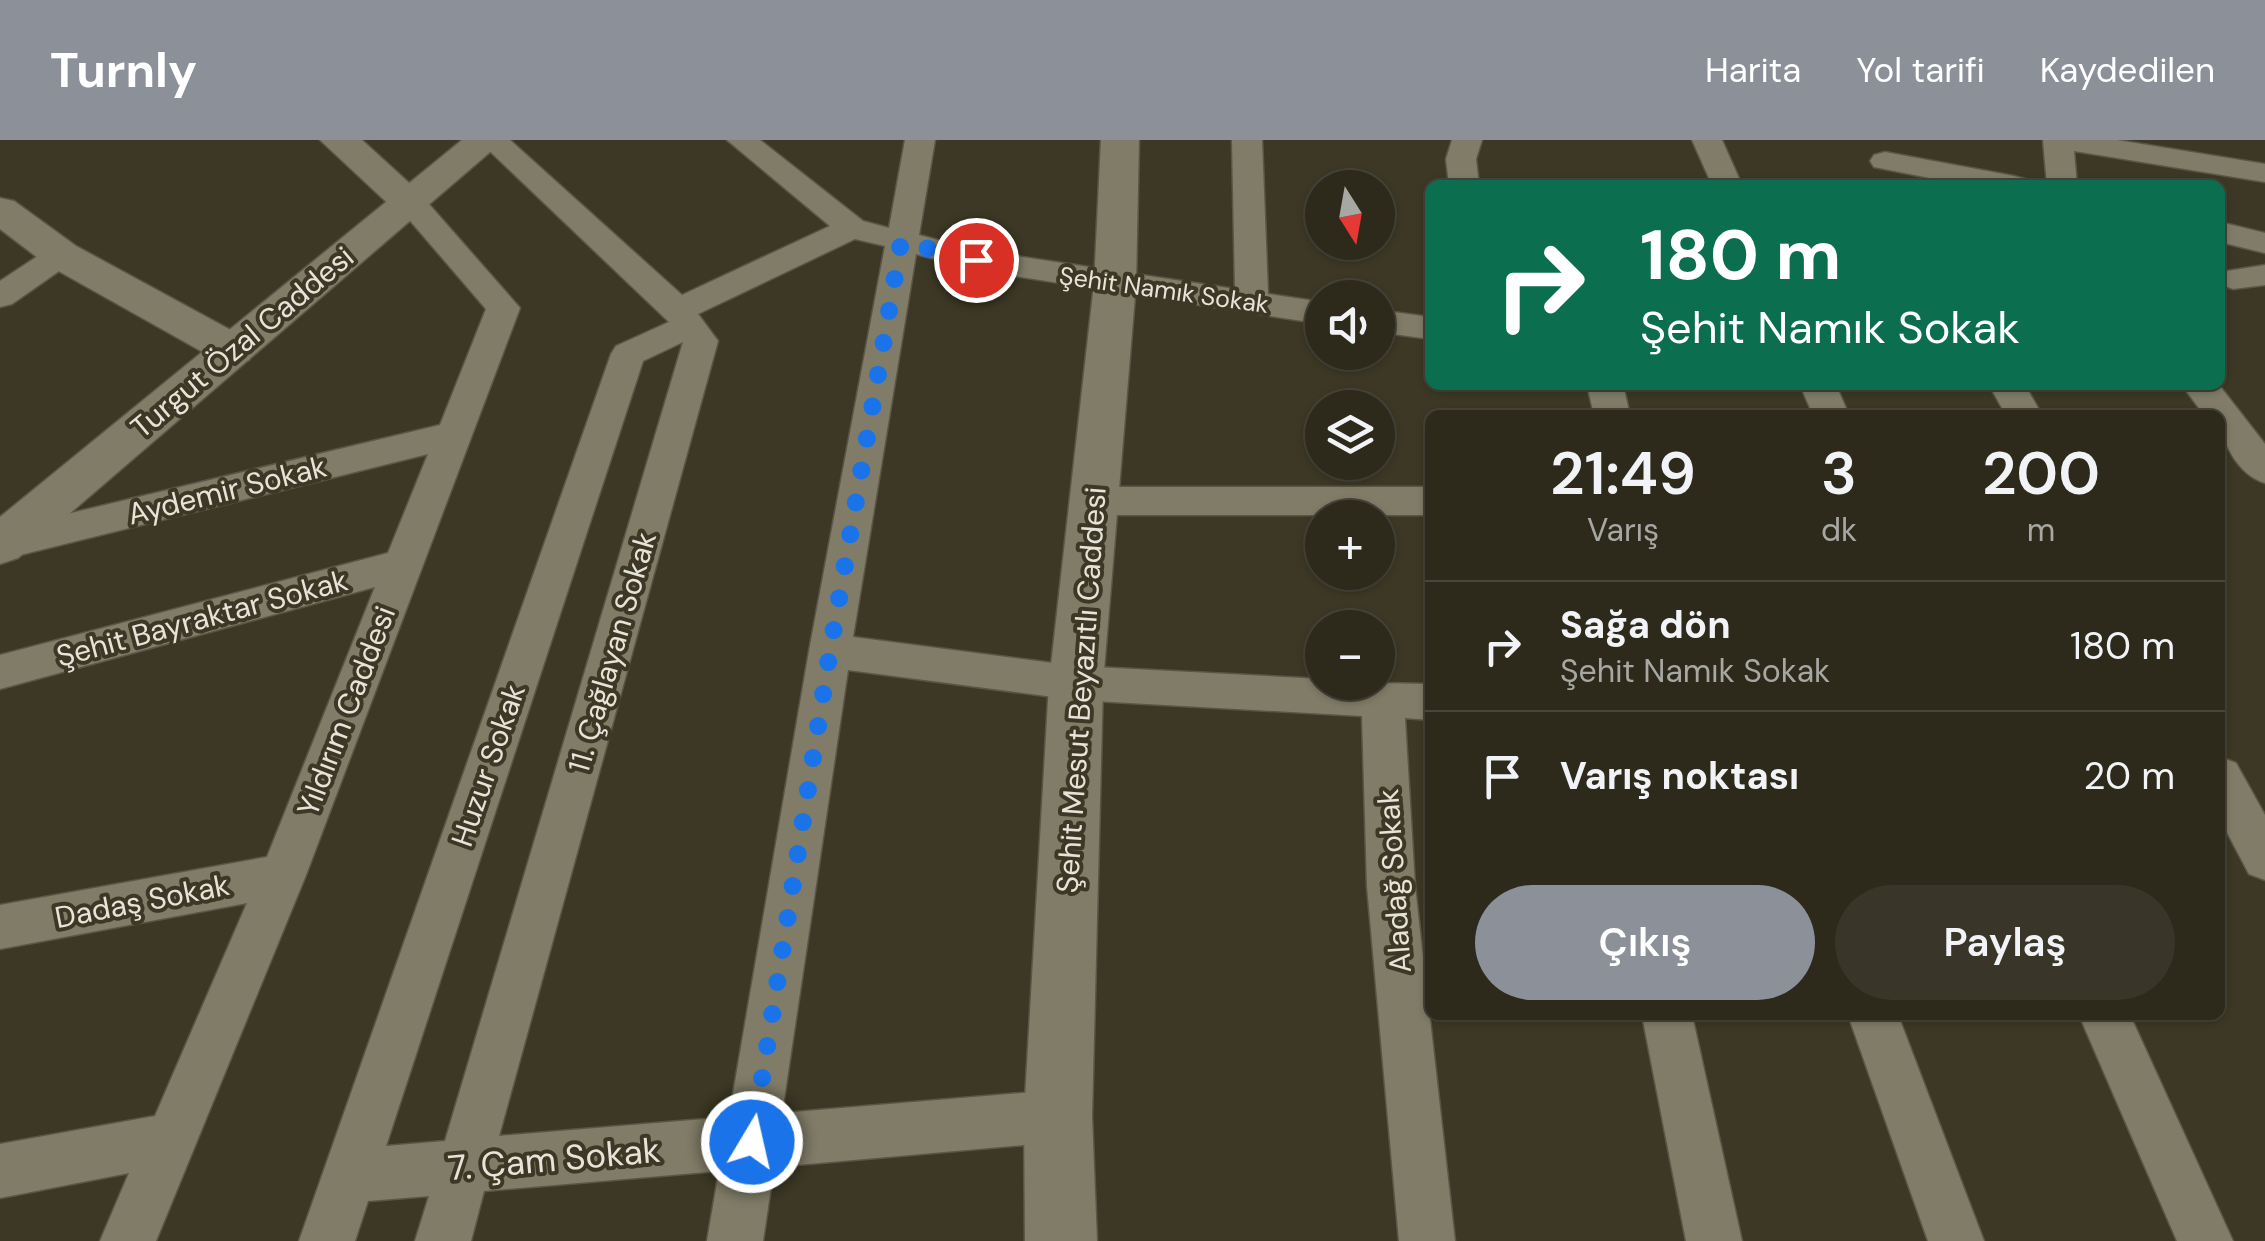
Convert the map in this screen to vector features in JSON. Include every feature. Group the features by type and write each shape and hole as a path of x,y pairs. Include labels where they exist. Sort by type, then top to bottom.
{"street":[{"path":"339,140 410,202"},
{"name":"Turgut Özal Caddesi","path":"0,545 485,140"},
{"path":"493,140 684,318"},
{"name":"Şehit Namık Sokak","path":"742,140 852,228 976,260 1305,311"},
{"path":"736,1241 830,651 920,140"},
{"name":"Şehit Mesut Beyazıtlı Caddesi","path":"1061,1241 1058,1116 1076,683 1115,284 1120,140"},
{"path":"1248,140 1252,303"},
{"path":"1464,180 1462,158 1468,140"},
{"path":"1707,140 1725,180"},
{"path":"2062,180 2060,140 2265,173"},
{"path":"1888,162 1987,180"},
{"name":"Yıldırım Caddesi","path":"128,1241 283,874 503,308 410,202"},
{"path":"0,210 61,255 233,350"},
{"name":"Huzur Sokak","path":"327,1241 628,354 684,318 852,228"},
{"path":"2225,233 2265,243"},
{"path":"0,296 61,255"},
{"name":"11. Çağlayan Sokak","path":"443,1241 701,342 684,318"},
{"path":"1395,323 1425,327"},
{"path":"2204,390 2219,410"},
{"path":"2225,418 2265,470"},
{"name":"Aydemir Sokak","path":"0,545 455,434"},
{"path":"1094,501 1425,501"},
{"name":"Şehit Bayraktar Sokak","path":"0,672 403,564"},
{"path":"830,651 1076,683 1407,701"},
{"name":"Aladağ Sokak","path":"1407,701 1391,886 1427,1241"},
{"path":"2225,785 2265,859"},
{"name":"Dadaş Sokak","path":"0,928 283,874"},
{"path":"1668,1020 1714,1241"},
{"path":"1875,1020 1956,1241"},
{"path":"2106,1020 2205,1241"},
{"name":"7. Çam Sokak","path":"349,1176 1058,1116"},
{"path":"0,1172 171,1139"}],"route":[{"path":"752,1142 830,651 901,242 976,260"}]}
